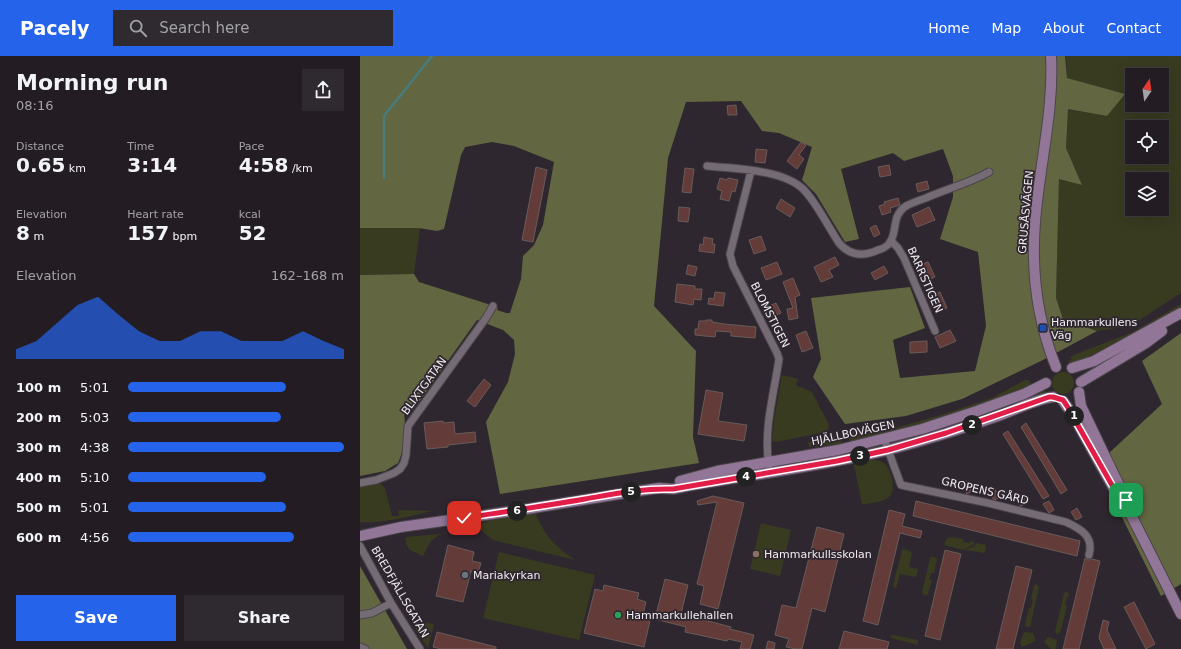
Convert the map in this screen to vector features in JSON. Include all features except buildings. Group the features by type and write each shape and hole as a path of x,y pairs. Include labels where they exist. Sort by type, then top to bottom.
{"street":[{"name":"GRUSÅSVÄGEN","path":"1051,56 1050,102 1035,222 1034,264 1036,298 1043,328 1056,367"},
{"path":"707,166 772,174 788,180 803,189 809,196 839,244 847,252 856,254 871,253 880,249 891,241 897,219 904,208 978,178 989,172"},
{"name":"BLOMSTIGEN","path":"751,171 731,244 730,254 733,266 777,352 779,359 767,433 770,473"},
{"name":"BARRSTIGEN","path":"891,241 898,248 904,258 935,330"},
{"name":"BLIXTGATAN","path":"360,483 376,480 400,469 404,463 406,455 408,426 486,318 493,306"},
{"path":"1181,313 1094,361 1072,368 1064,366 1056,367 1048,374 1046,383 1047,390 1053,397 1063,400 1071,399 1080,387 1146,343 1181,317"},
{"path":"1072,368 1078,373 1081,406 1126,500 1128,509 1181,614"},
{"name":"HJÄLLBOVÄGEN","path":"360,536 401,526 527,509 659,488 717,471 838,450 922,429 1024,394 1046,383"},
{"name":"HJÄLLBOVÄGEN","path":"659,488 673,489 770,473 888,450 946,433 1053,397"},
{"path":"1063,400 1073,415 1121,501 1128,509"},
{"name":"GROPENS GÅRD","path":"884,439 901,485 988,503 1066,522 1076,527 1087,536 1091,548 1089,555"},
{"name":"BREDFJÄLLSGATAN","path":"360,546 391,603 420,649"},
{"path":"360,615 372,613 391,603"},
{"path":"360,647 365,649"}],"green space":[{"path":"360,56 1065,56 1067,78 1125,94 1107,116 1068,109 1066,148 1082,185 1059,179 1056,298 1063,319 1097,331 1043,360 962,399 906,416 845,424 813,377 821,359 811,298 910,287 925,328 893,340 900,378 975,371 986,326 978,252 940,239 953,197 953,176 943,149 904,161 893,153 841,169 859,239 845,242 816,194 802,180 812,147 779,133 762,131 741,101 686,102 668,158 654,306 696,351 693,437 699,463 500,494 486,422 508,382 515,354 514,340 503,330 477,320 413,410 404,412 404,438 398,463 385,471 360,476 360,275 414,274 419,282 494,306 498,308 497,310 510,313 521,279 523,256 534,245 543,225 554,162 514,146 492,142 465,147 461,155 444,229 437,231 419,228 360,228"},
{"path":"1066,56 1181,56 1181,293 1130,326 1097,331 1063,319 1056,298 1059,178 1082,185 1066,148 1068,109 1107,116 1124,94 1067,78"},
{"path":"360,228 420,228 414,274 360,275"},
{"path":"1181,304 1181,307 1098,355 1072,363 1067,361 1072,360 1070,357 1076,354 1133,332"},
{"path":"1181,333 1181,584 1161,596 1096,465 1162,404 1142,361"},
{"path":"1063,372 1071,375 1074,383 1071,391 1063,394 1055,391 1052,383 1055,375"},
{"path":"782,375 798,379 796,385 812,392 829,425 828,430 825,432 776,442 772,441"},
{"path":"1025,380 1029,380 1032,386 982,405 930,422 850,442 847,434 850,431 881,432 941,415 992,398"},
{"path":"1044,390 1047,395 920,438 919,436 1016,401"},
{"path":"838,435 840,436 842,442 841,444 809,447 809,444 806,443"},
{"path":"870,447 875,449 783,467 776,465"},
{"path":"872,460 881,461 887,466 891,475 893,490 886,499 868,504 862,504 854,465 855,462"},
{"path":"380,483 385,488 392,516 399,516 399,510 432,511 386,521 360,522 360,487"},
{"path":"535,512 541,525 552,541 575,560 493,540 476,526 488,521"},
{"path":"761,523 791,530 780,576 750,569"},
{"path":"440,534 431,541 423,556 410,550 406,544 406,537"},
{"path":"950,537 963,539 963,542 974,542 974,544 964,550 944,545 946,540"},
{"path":"976,543 986,545 985,553 965,550 974,546"},
{"path":"903,549 910,551 912,554 909,567 918,569 916,577 900,574 896,588 893,586"},
{"path":"499,552 595,575 579,640 483,618"},
{"path":"932,557 937,559 934,573 931,573 929,580 932,580 928,594 925,596 922,593 930,558"},
{"path":"360,566 407,649 360,649"},
{"path":"1036,584 1039,587 1030,627 1028,627 1025,626 1025,624 1029,608 1031,608 1033,600 1031,599 1034,586"},
{"path":"1065,592 1069,593 1065,605 1067,605 1061,630 1058,635 1055,632"},
{"path":"422,622 434,624 428,648 416,631 416,626"},
{"path":"1024,632 1033,633 1036,641 1022,647 1020,643"},
{"path":"893,635 918,640 918,645 891,638"},
{"path":"1048,637 1057,640 1056,649 1051,649 1044,642"}],"waterway":[{"path":"384,178 384,116 432,56"}],"place":[{"name":"Hammarkullens Väg","path":"1043,328"},
{"name":"Hammarkullsskolan","path":"756,554"},
{"name":"Mariakyrkan","path":"465,575"},
{"name":"Hammarkullehallen","path":"618,615"}],"route":[{"path":"464,518 659,488 673,489 837,461 888,450 920,441 1002,415 1049,397 1063,400 1073,415 1121,501 1128,509 1126,500"}]}
